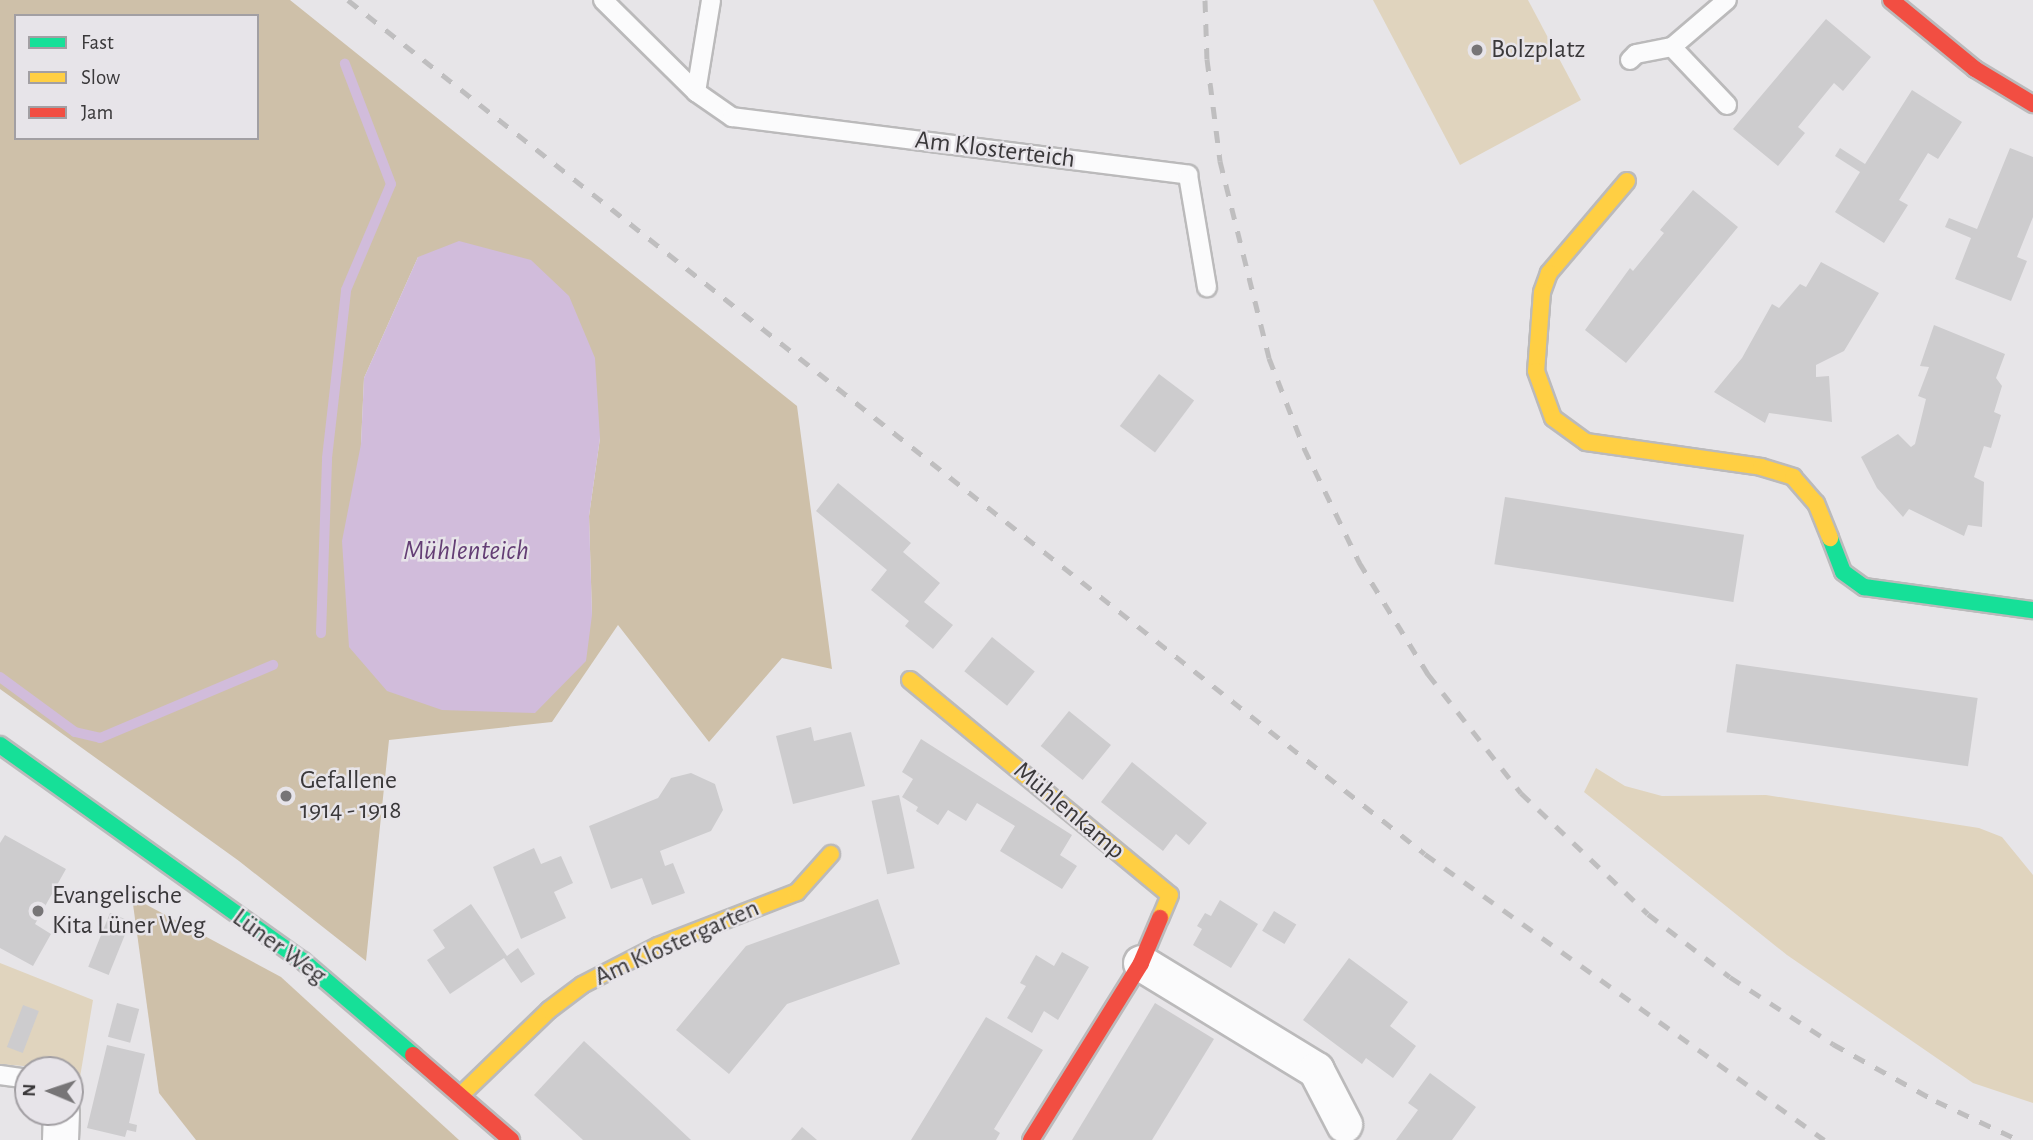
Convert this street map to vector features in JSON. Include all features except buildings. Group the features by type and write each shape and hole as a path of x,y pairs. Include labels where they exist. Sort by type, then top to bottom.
{"street":[{"path":"1891,0 1975,69 2033,104"},
{"path":"1628,181 1549,273 1542,292 1536,371 1553,418 1586,442 1761,467 1793,477 1816,503 1843,572 1864,587 2033,610"},
{"name":"Mühlenkamp","path":"910,680 1170,895 1141,963 1031,1140"},
{"name":"Lüner Weg","path":"0,745 303,961 462,1094 511,1140"},
{"name":"Am Klostergarten","path":"462,1094 550,1010 582,985 658,946 797,892 831,854"},
{"path":"1141,963 1316,1070 1344,1124"}],"lane":[{"name":"Am Klosterteich","path":"603,0 696,92 732,117 1188,175 1207,287"},
{"path":"696,92 711,0"},
{"path":"1630,60 1636,54 1672,47 1727,0"},
{"path":"1672,47 1727,105"}],"shaded area":[{"path":"0,0 290,0 797,406 832,669 782,658 709,742 618,625 552,722 389,740 366,961 239,861 0,689","holes":["418,257 600,438 589,516 592,615 361,444 364,378"]},
{"name":"Bolzplatz","path":"1373,0 1528,0 1581,100 1460,165"},
{"path":"1596,768 1625,786 1662,796 1766,795 1979,828 2002,837 2033,875 2033,1103 1973,1083 1787,955 1584,792"},
{"path":"132,897 281,977 459,1140 196,1140 159,1093"},
{"path":"0,963 93,1000 84,1056 14,1056 14,1065 0,1064"}],"water":[{"name":"Mühlenteich","path":"459,241 531,260 569,296 595,358 600,438 589,516 592,615 586,661 535,713 442,710 387,691 349,647 342,541 361,444 364,378 418,257"}],"waterway":[{"path":"321,633 327,458 346,290 391,184 345,64"},
{"path":"0,677 75,732 100,738 273,665"}],"railway":[{"path":"348,0 1425,854 1824,1140"},
{"path":"1205,0 1207,59 1220,161 1269,358 1304,448 1359,562 1428,674 1521,793 1648,914 1730,977 1833,1044 1936,1101 2019,1140"}],"traffic: fast":[{"path":"1830,538 1843,572 1864,587 2033,610"},
{"path":"0,745 303,961 413,1055"}],"traffic: slow":[{"path":"1627,181 1549,273 1542,292 1536,371 1553,418 1586,442 1761,467 1793,477 1816,503 1830,538"},
{"path":"910,680 1170,895 1160,918"},
{"path":"462,1094 549,1010 582,985 658,946 797,892 831,854"}],"traffic: jam":[{"path":"1891,0 1975,69 2033,104"},
{"path":"1031,1140 1141,963 1160,918"},
{"path":"413,1055 511,1140"}],"place":[{"name":"Bolzplatz","path":"1477,50"},
{"name":"Gefallene 1914 - 1918","path":"286,796"},
{"name":"Evangelische Kita Lüner Weg","path":"38,911"}]}
